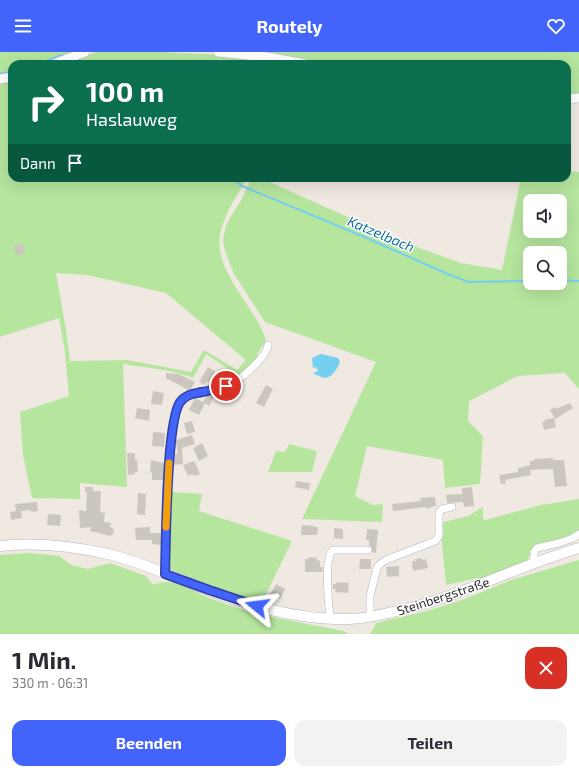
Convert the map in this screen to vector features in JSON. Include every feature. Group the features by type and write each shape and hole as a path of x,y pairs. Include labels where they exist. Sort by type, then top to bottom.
{"main road":[{"name":"Steinbergstraße","path":"0,546 31,544 109,554 227,597 281,612 330,619 370,617 423,605 534,563 579,548"}],"street":[{"path":"64,60 85,52"},
{"path":"218,52 284,60"},
{"path":"165,574 170,446 177,405 182,399 191,393 226,386 237,380 249,371 262,357 268,344"},
{"path":"370,617 370,596 379,565 386,560 435,541 439,536 439,513 442,509 452,507"},
{"path":"534,563 534,552 537,548 558,543 573,538 579,534"},
{"path":"330,619 327,582 329,554 333,550 368,550"}],"green space":[{"path":"0,52 75,52 58,60 8,60 8,74 0,76"},
{"path":"97,52 161,52 224,55 258,60 73,60"},
{"path":"244,52 579,52 579,95 571,96 571,60 302,60"},
{"path":"8,80 8,182 245,182 226,217 221,230 219,243 225,267 238,291 253,313 266,341 257,354 259,359 239,376 206,354 193,378 168,371 123,364 127,487 80,483 80,499 32,498 23,455 20,412 69,396 65,352 59,318 0,337 0,82","holes":["56,273 87,275 166,293 246,360 237,370 204,350 191,372 127,360 70,361"]},
{"path":"571,171 579,172 579,389 565,373 518,376 469,401 468,421 483,436 480,484 445,488 443,460 367,446 355,496 373,505 383,504 382,522 302,519 376,362 265,322 234,274 225,251 223,240 226,226 243,197 249,182 270,182 403,242 461,263 502,270 520,182 571,182"},
{"path":"289,444 317,451 312,472 268,472 276,451 285,452"},
{"path":"170,492 202,494 199,511 292,541 262,602 231,593 168,569"},
{"path":"579,499 579,532 575,535 532,550 527,561 479,579 446,585 440,523 468,516 483,507 483,518 485,520 541,505"},
{"path":"30,553 59,556 71,565 88,569 110,563 146,576 153,585 166,582 173,583 187,587 207,597 240,609 344,631 349,634 0,634 0,555"},
{"path":"579,560 579,634 369,634 376,623 427,611 462,600 511,580"}],"water":[{"path":"321,354 338,358 340,362 334,373 327,378 313,373 318,371 316,367 313,368 312,358"}],"building":[{"path":"23,244 25,253 16,255 14,246"},
{"path":"208,367 215,371 208,382 207,381 204,385 199,382"},
{"path":"166,373 179,374 195,382 191,389 188,390 166,379"},
{"path":"266,385 273,389 264,407 256,403"},
{"path":"153,391 164,393 162,405 151,404"},
{"path":"207,395 214,397 209,406 205,403 199,415 189,410 195,398 203,402"},
{"path":"570,403 573,408 555,419 550,410"},
{"path":"137,408 150,410 149,421 135,418"},
{"path":"554,418 556,427 544,430 542,422 545,422 544,420"},
{"path":"192,421 195,432 187,434 184,423"},
{"path":"153,432 165,433 164,447 152,446"},
{"path":"192,435 195,444 182,448 183,464 174,465 175,454 178,453 176,440"},
{"path":"202,443 208,456 199,461 193,448"},
{"path":"127,453 135,453 138,472 135,472 135,474 128,475"},
{"path":"553,458 553,460 564,460 567,486 555,487 553,469 530,470 531,475 505,480 506,483 501,484 499,475 518,472 518,468 530,465 530,461 534,461 534,459"},
{"path":"151,460 164,463 164,480 152,480 152,473 150,472"},
{"path":"194,461 200,474 188,476 183,465"},
{"path":"296,481 310,483 309,490 295,487"},
{"path":"85,487 93,487 93,491 101,491 100,512 105,513 104,522 111,523 110,527 114,529 113,534 110,536 90,531 91,527 80,528 79,510 86,511 87,492 85,492"},
{"path":"472,487 474,506 464,507 463,502 447,503 446,495 462,494 462,488"},
{"path":"138,493 146,494 145,515 137,514"},
{"path":"435,497 436,506 431,508 426,507 393,511 392,504 421,501 420,498"},
{"path":"37,502 38,511 21,511 22,518 11,520 10,512 16,511 15,504"},
{"path":"48,514 61,515 60,526 47,525"},
{"path":"302,525 318,527 317,535 301,535"},
{"path":"150,527 150,533 162,533 161,545 152,544 152,540 136,540 135,528"},
{"path":"334,528 343,529 343,539 334,538"},
{"path":"367,529 378,530 376,553 372,552 372,548 369,545 369,540 366,540"},
{"path":"309,557 317,558 317,560 320,561 320,567 323,567 322,572 305,572 305,559 308,559"},
{"path":"422,558 422,560 426,559 428,568 413,571 412,561"},
{"path":"360,559 371,559 371,569 359,569"},
{"path":"399,566 399,576 387,577 386,567"},
{"path":"336,582 349,583 348,593 335,592 336,589 333,589 333,584 336,584"},
{"path":"276,584 285,589 280,599 270,595"}],"waterway":[{"name":"Katzelbach","path":"49,60 61,55 66,56"},
{"name":"Katzelbach","path":"0,73 8,72"},
{"name":"Katzelbach","path":"236,182 242,186 469,282 523,281"},
{"name":"Katzelbach","path":"567,280 579,281"}],"slow traffic":[{"path":"166,527 169,463"}],"route":[{"path":"226,386 191,393 177,405 170,446 165,574 233,599 257,606"}]}
